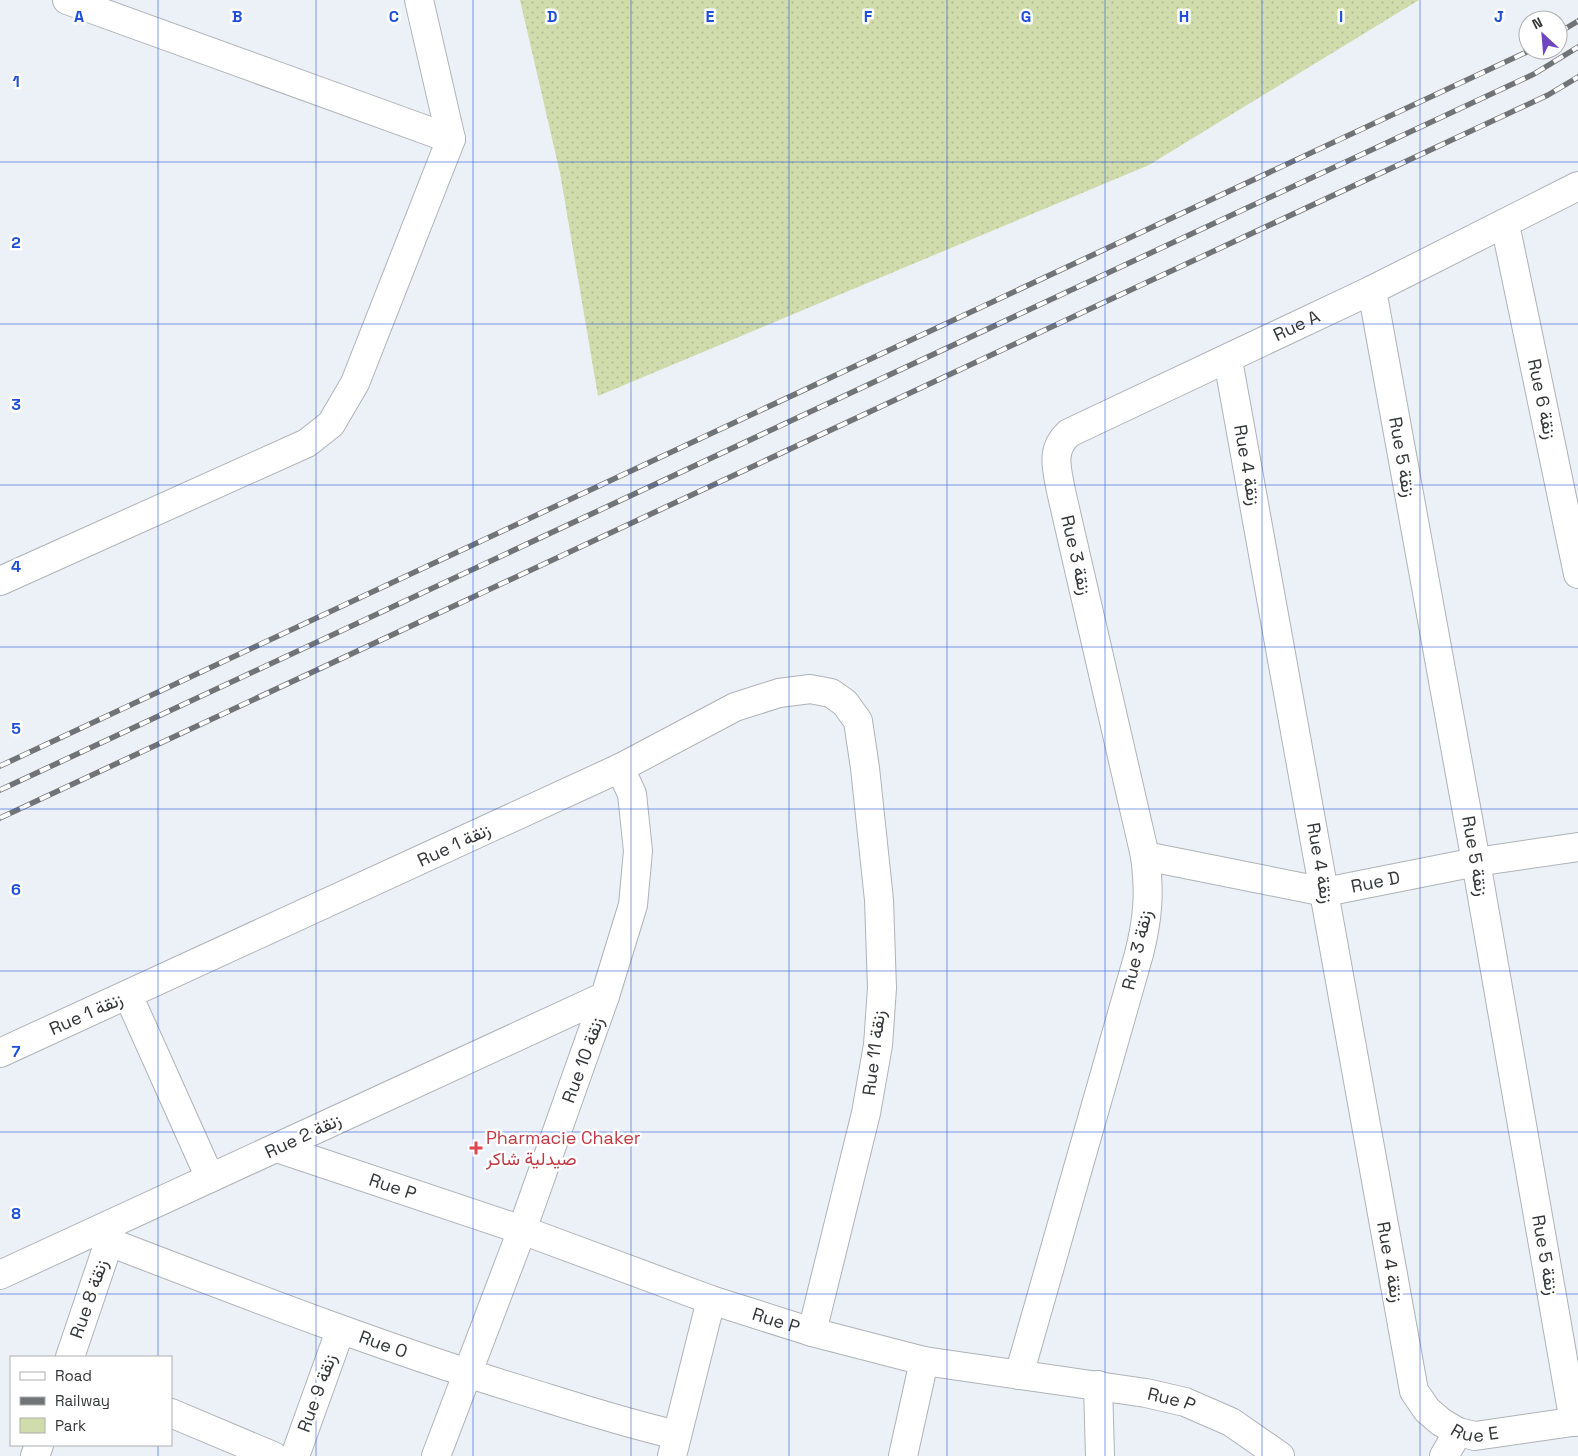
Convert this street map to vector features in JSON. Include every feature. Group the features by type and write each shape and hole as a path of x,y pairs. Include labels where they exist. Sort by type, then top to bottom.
{"street":[{"path":"67,0 451,139"},
{"path":"0,581 307,443 331,424 355,383 451,139 419,0"},
{"name":"Rue A","path":"1061,491 1057,465 1058,446 1068,433 1228,360 1505,224 1578,186"},
{"name":"Rue 6 زنقة","path":"1505,224 1578,572"},
{"name":"Rue 5 زنقة","path":"1372,290 1576,1422"},
{"name":"Rue 4 زنقة","path":"1228,360 1409,1367"},
{"name":"Rue 3 زنقة","path":"1019,1375 1147,922 1150,887 1145,856 1061,491"},
{"name":"Rue 1 زنقة","path":"0,1053 620,768 735,707 779,693 810,689 831,693 845,703 858,721 865,768"},
{"name":"Rue 10 زنقة","path":"436,1456 522,1230 605,996 632,905 638,852 632,794 620,768"},
{"name":"Rue 11 زنقة","path":"812,1332 866,1113 878,1045 882,988 879,900 865,768"},
{"name":"Rue D","path":"1145,856 1325,892 1476,862 1578,847"},
{"path":"128,995 210,1178"},
{"name":"Rue 2 زنقة","path":"0,1275 106,1235 210,1178 605,996"},
{"name":"Rue P","path":"276,1148 522,1230 711,1300 812,1332 924,1361 1146,1392 1184,1402 1231,1422 1280,1456"},
{"name":"Rue O","path":"106,1235 340,1330 468,1374 633,1425 675,1446"},
{"name":"Rue 8 زنقة","path":"70,1356 106,1235"},
{"path":"675,1446 711,1300"},
{"name":"Rue 9 زنقة","path":"295,1456 340,1330"},
{"path":"903,1456 924,1361"},
{"name":"Rue E","path":"1409,1367 1414,1391 1427,1410 1441,1422 1458,1432 1475,1436 1576,1422"},
{"path":"1098,1385 1100,1456"},
{"path":"172,1413 273,1456"},
{"path":"1444,1456 1458,1432"}],"green space":[{"path":"520,0 1419,0 1149,165 598,396 560,173"}],"railway":[{"path":"1568,27 1578,21"},
{"path":"0,790 1534,74 1578,47"},
{"path":"0,766 1518,56"},
{"path":"0,818 1548,95 1578,77"}],"place":[{"name":"Pharmacie Chaker صيدلية شاكر","path":"476,1148"}]}
